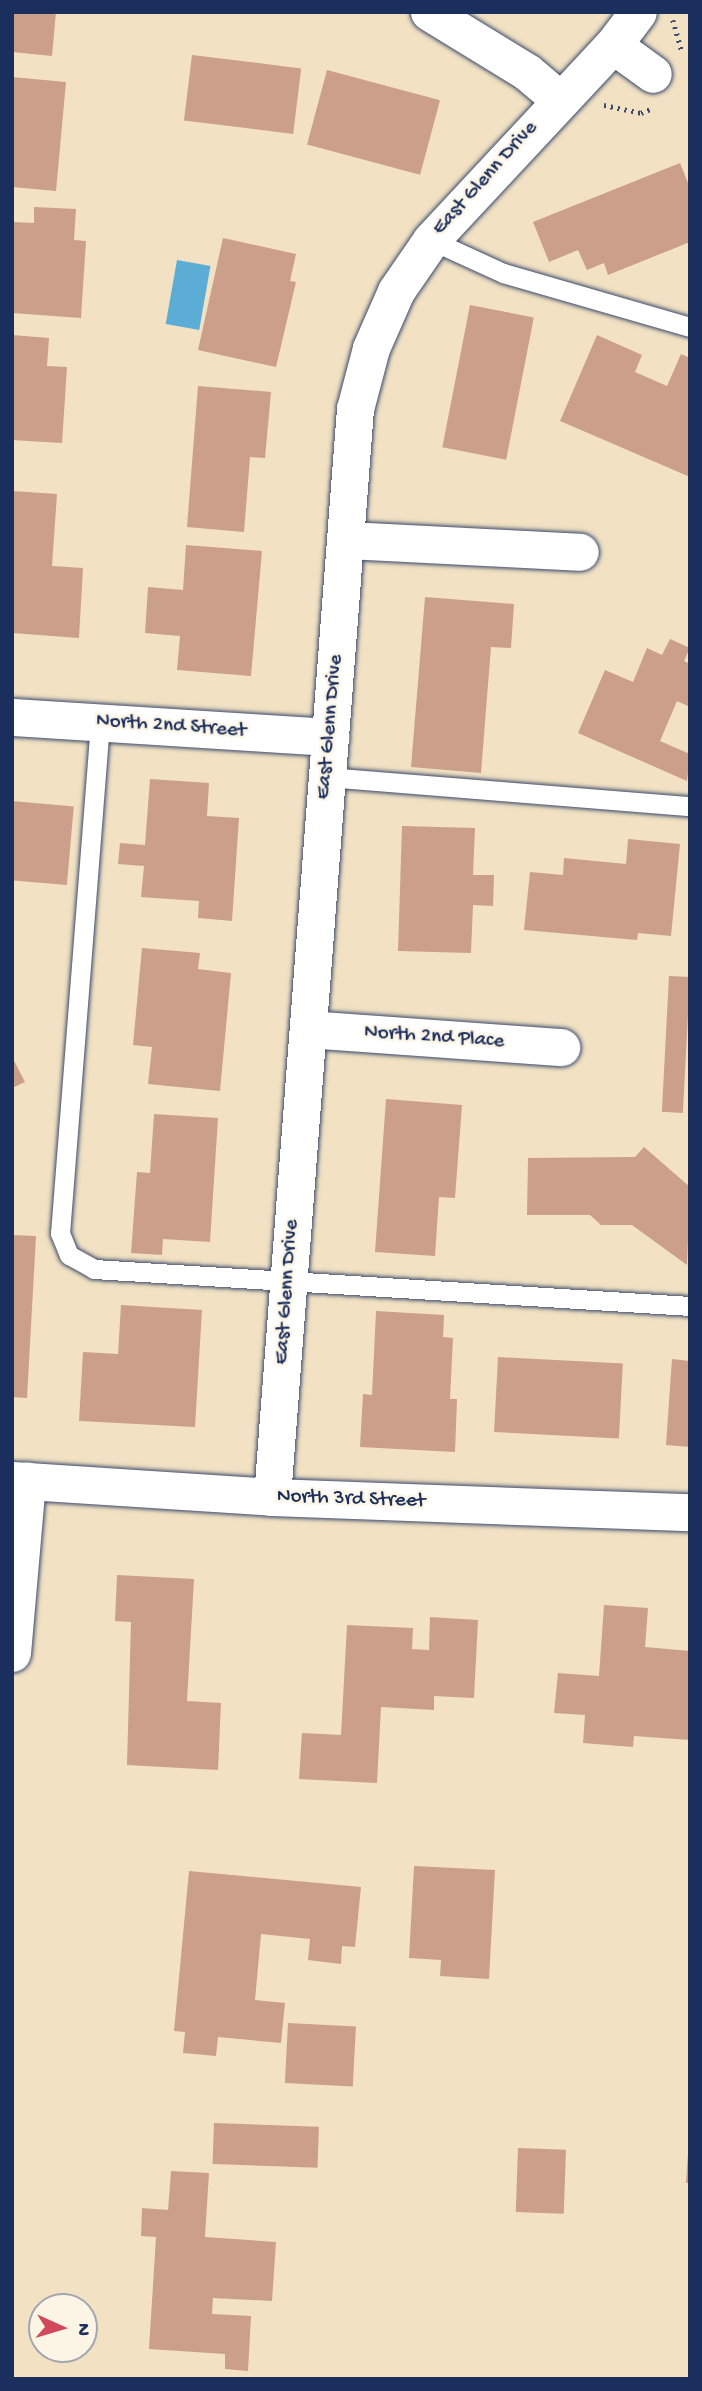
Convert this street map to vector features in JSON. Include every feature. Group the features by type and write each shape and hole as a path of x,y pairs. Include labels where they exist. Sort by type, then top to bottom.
{"street":[{"path":"429,12 576,101"},
{"name":"East Glenn Drive","path":"272,1497 355,409 371,348 396,291 431,240 576,101 638,12"},
{"path":"613,45 664,79"},
{"path":"346,540 580,552"},
{"name":"North 2nd Street","path":"12,717 330,737"},
{"name":"North 2nd Place","path":"308,1029 561,1047"},
{"path":"12,1653 20,1481"},
{"name":"North 3rd Street","path":"20,1481 272,1497 690,1512"}],"lane":[{"path":"431,240 503,273 690,327"},
{"path":"100,723 60,1233 69,1255 94,1269 690,1306"},
{"path":"327,777 690,806"}],"path":[{"path":"576,101 641,113 664,79 673,12"}],"water":[{"path":"177,260 210,266 199,330 166,324"}],"building":[{"path":"12,12 56,12 52,56 12,52"},
{"path":"192,55 301,68 293,134 184,121"},
{"path":"327,70 440,100 420,175 307,144"},
{"path":"12,77 66,82 56,191 12,187"},
{"path":"680,163 690,188 690,242 608,275 604,263 587,270 578,250 549,262 533,222"},
{"path":"34,207 76,209 74,240 86,241 81,318 12,313 12,222 34,223"},
{"path":"223,238 296,254 290,281 296,282 276,367 198,350"},
{"path":"470,305 534,317 506,460 442,447"},
{"path":"12,335 49,338 47,366 67,367 62,443 12,440"},
{"path":"597,335 642,355 635,372 667,386 681,354 690,358 690,477 560,421"},
{"path":"198,386 271,392 265,458 250,457 244,532 187,527"},
{"path":"12,491 57,494 52,566 83,568 79,638 12,633"},
{"path":"186,545 262,551 251,676 177,670 180,636 145,633 148,587 183,590"},
{"path":"425,597 514,604 511,648 491,647 481,773 411,767"},
{"path":"670,639 690,648 684,661 690,664 690,707 677,701 660,741 690,754 687,781 578,733 605,670 633,682 647,648 662,655"},
{"path":"150,779 209,783 207,816 239,818 232,921 198,918 199,901 141,897 144,866 118,864 120,843 145,845"},
{"path":"12,801 74,806 67,885 12,880"},
{"path":"402,826 475,828 473,875 494,875 493,906 473,905 471,953 398,951"},
{"path":"628,839 680,844 671,936 638,933 637,940 524,930 530,872 563,875 564,858 626,864"},
{"path":"142,948 200,953 198,969 231,973 220,1091 148,1084 152,1047 133,1045"},
{"path":"669,976 690,977 683,1113 662,1112"},
{"path":"12,1057 25,1082 12,1088"},
{"path":"386,1099 462,1105 455,1198 439,1197 435,1256 375,1252"},
{"path":"154,1114 218,1118 210,1242 163,1239 162,1255 131,1253 137,1172 150,1173"},
{"path":"644,1147 690,1187 687,1265 632,1225 601,1225 590,1215 527,1215 528,1158 635,1157"},
{"path":"12,1235 36,1236 27,1398 12,1397"},
{"path":"121,1305 202,1310 195,1427 79,1421 83,1352 118,1354"},
{"path":"376,1311 444,1315 443,1337 453,1338 450,1399 457,1399 455,1452 360,1447 363,1394 372,1395"},
{"path":"498,1357 623,1364 619,1438 494,1432"},
{"path":"672,1359 690,1361 690,1447 666,1445"},
{"path":"117,1575 194,1579 187,1701 221,1703 218,1770 127,1765 131,1622 115,1621"},
{"path":"604,1605 648,1608 645,1647 690,1651 690,1740 634,1736 633,1747 583,1743 585,1715 554,1713 558,1673 599,1676"},
{"path":"430,1617 478,1620 474,1698 434,1696 434,1710 381,1707 377,1783 299,1779 302,1733 341,1735 347,1625 413,1628 412,1649 429,1650"},
{"path":"414,1866 495,1870 489,1979 440,1976 441,1960 409,1958"},
{"path":"189,1871 361,1887 355,1947 342,1946 341,1964 308,1960 310,1939 261,1934 255,2000 285,2003 281,2043 218,2037 216,2056 183,2053 185,2032 174,2031"},
{"path":"288,2023 356,2027 353,2086 285,2083"},
{"path":"214,2123 319,2127 318,2168 213,2164"},
{"path":"518,2148 566,2150 564,2214 516,2212"},
{"path":"688,2153 690,2183 686,2183"},
{"path":"171,2171 209,2173 205,2237 276,2242 272,2301 213,2298 212,2314 251,2316 248,2371 225,2369 225,2354 149,2349 156,2237 141,2236 142,2208 168,2210"}]}
